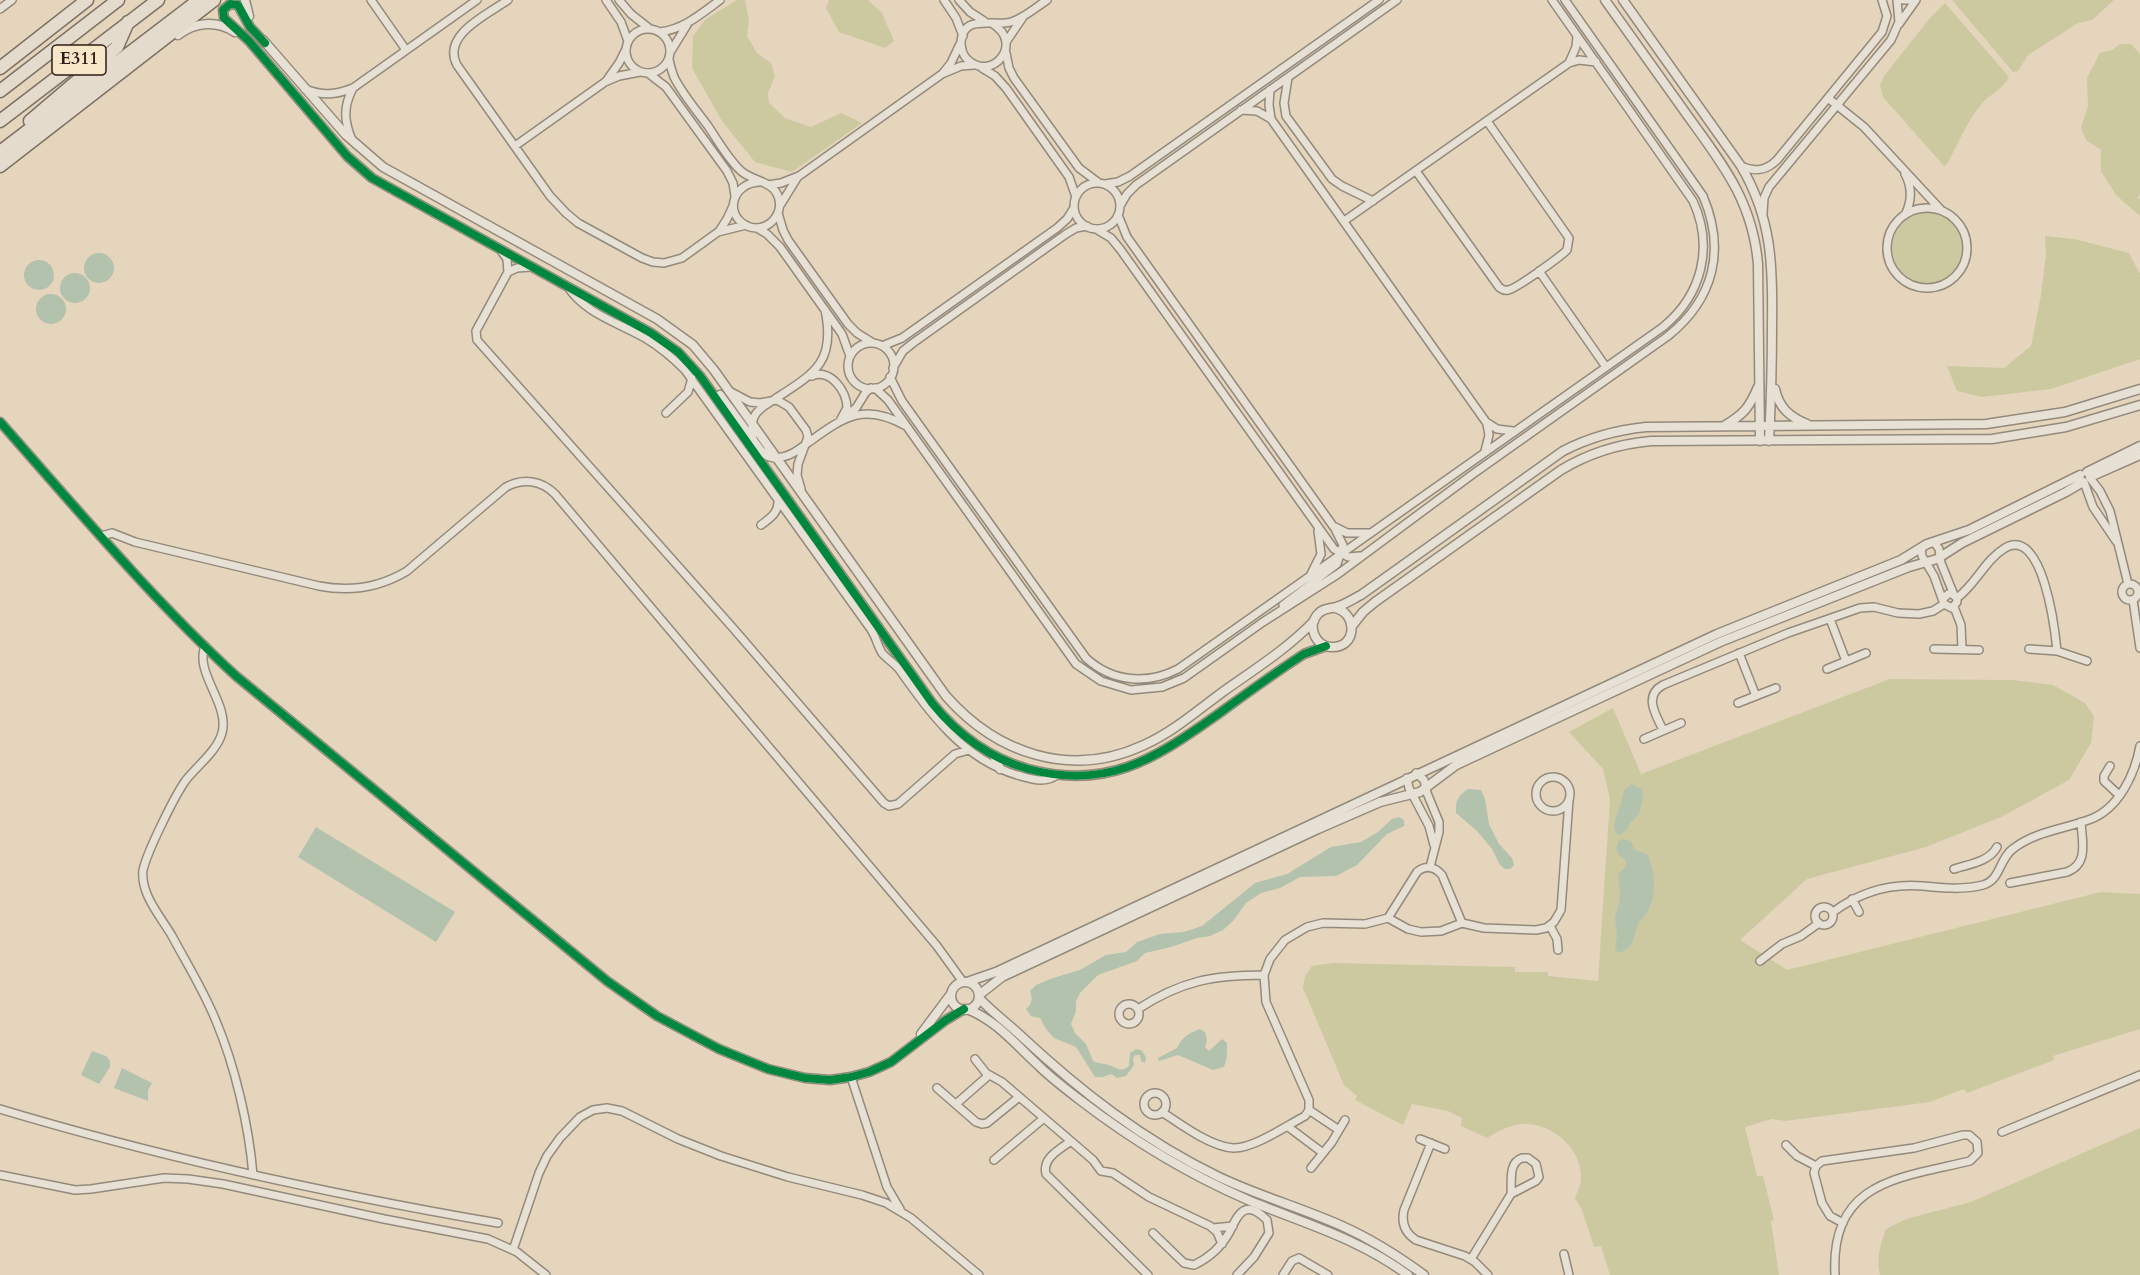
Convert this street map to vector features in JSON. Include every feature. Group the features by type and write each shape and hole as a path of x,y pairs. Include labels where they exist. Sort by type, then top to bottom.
{"highway":[{"path":"0,68 87,0"},
{"name":"E311","path":"0,91 118,0"},
{"name":"E311","path":"0,121 158,0"},
{"path":"0,150 199,0"},
{"path":"0,166 214,0"},
{"path":"0,150 117,47 128,22"}],"street":[{"path":"0,9 12,0"},
{"path":"246,0 249,18 265,43"},
{"path":"370,0 406,50"},
{"path":"305,89 330,95 353,88 477,0"},
{"path":"508,0 459,34 454,44 453,54 457,65 550,196 578,223 648,260 664,263 679,260 718,232 728,219 734,200 742,187 759,182"},
{"path":"606,0 623,27 631,65 666,87 727,171 733,183 738,219 767,234 780,247 844,339 849,356 848,368 851,378 860,386 873,388 881,386 890,377 899,356 913,342 1066,234 1076,228 1087,226"},
{"path":"619,0 637,20 660,32 669,43 670,56 679,85 734,163 747,176 768,185 777,193 785,235 848,324 862,337 882,346 892,357 893,368"},
{"path":"660,32 691,21 720,0"},
{"path":"944,0 956,18 964,56 995,76 1006,88 1069,177 1076,197"},
{"path":"959,0 969,12 1002,31 1006,42 1007,63 1014,78 1079,168 1114,190 1120,206"},
{"path":"942,75 951,63 962,39 975,23 1010,22 1047,0"},
{"path":"882,346 902,338 1057,228 1067,219 1074,208 1076,197 1085,186 1118,182 1131,176 1379,0"},
{"path":"1096,229 1112,224 1126,194 1136,185 1397,0"},
{"path":"890,377 898,397 1076,646 1091,663 1119,677 1134,679 1149,679 1171,673 1663,327 1686,304 1700,275 1704,243 1697,211 1688,192 1552,0"},
{"path":"1605,0 1746,208 1756,250 1760,426 1764,441"},
{"path":"1623,0 1741,166 1763,213"},
{"path":"1741,166 1762,170 1774,163 1885,27 1887,10 1882,0"},
{"path":"1897,0 1898,26"},
{"path":"1903,0 1914,0"},
{"path":"1764,441 1770,426 1772,261 1763,213 1764,198 1769,187 1892,40 1914,0"},
{"path":"873,388 885,397 1066,652 1082,669 1094,678 1131,690 1147,690 1170,684 1191,673 1364,555 1473,474 1668,336 1692,312 1708,283 1714,261 1715,239 1711,217 1703,196 1566,1"},
{"path":"1057,775 1046,780 1038,780 1000,768 969,750 936,720 896,666 881,651 873,633 843,584 753,453 678,352 660,339 568,287 390,190 363,171 339,148 242,33 224,18 222,12 226,6 233,3 240,7 250,27 353,142 375,162 399,178 667,325 700,353 753,424 936,684 956,708 991,736 1030,753 1059,759 1087,760 1115,755 1142,746 1167,732 1289,645 1320,612 1335,608 1367,591 1535,465 1579,443 1612,432 1646,427 1960,425 2013,421 2074,410 2140,389"},
{"path":"1006,42 1025,15"},
{"path":"514,146 605,82 619,76 658,71 691,21"},
{"path":"152,50 164,46 189,28 210,24 232,30 255,49"},
{"path":"605,82 619,63 627,45 639,30 650,28"},
{"path":"1569,63 1576,47 1577,36"},
{"path":"768,185 799,176 942,75 961,66 986,67 998,62 1005,51"},
{"path":"1344,221 1569,63 1584,60 1596,62"},
{"path":"1288,78 1284,108 1289,120 1332,179 1373,201"},
{"path":"353,88 347,100 345,113 353,142"},
{"path":"1270,90 1271,119"},
{"path":"1828,98 1857,121 1963,229 1968,247 1967,256 1959,273 1937,288 1918,288 1910,284 1895,273 1888,256 1888,238 1910,204 1911,191 1908,178 1901,166"},
{"path":"1241,110 1257,111 1271,119 1486,422 1489,440 1483,454"},
{"path":"1416,171 1499,287 1510,290 1539,271 1567,250 1569,238 1487,121"},
{"path":"757,228 770,224 799,176"},
{"path":"1074,208 1078,219 1111,238 1120,249 1334,549 1352,557 1364,555"},
{"path":"1904,216 1919,209 1943,211"},
{"path":"1118,215 1122,229 1137,252 1333,526 1342,542 1341,554 1334,567 1263,622"},
{"path":"718,232 746,225"},
{"path":"502,252 507,259 508,272 476,331 477,340 733,628 884,803 889,806 898,804 955,754 969,750"},
{"path":"508,272 517,268 531,267"},
{"path":"1539,271 1606,367"},
{"path":"805,379 821,363 827,347 829,330 825,310"},
{"path":"849,356 859,346 873,343"},
{"path":"753,453 753,424 758,411 805,379 819,373 833,379 846,398 848,405 846,412 839,421"},
{"path":"666,413 688,392 696,377"},
{"path":"696,377 702,392 778,500 940,713 968,739 994,756 1024,768 1057,775 1079,776 1121,770 1143,762 1176,743 1304,654 1326,646 1342,645 1350,636 1352,626 1375,602 1598,452 1637,442 1963,440 2008,442 2067,431 2140,405"},
{"path":"696,377 709,381 764,454 776,458 793,454 839,421 856,408 864,395 873,388"},
{"path":"1772,378 1776,396 1783,409 1794,418 1813,426"},
{"path":"1723,426 1746,411 1759,384"},
{"path":"688,392 695,390 702,392"},
{"path":"730,392 753,402 780,401 789,406 806,430 808,437 797,467 798,480 804,497"},
{"path":"839,421 859,414 871,413 888,417 907,427"},
{"path":"0,422 101,536 236,676 592,969 648,1011 698,1039 768,1069 813,1079 830,1080 851,1077 884,1066 946,1020 975,1006 979,996 1002,977 1380,802 1413,794 1463,762 1720,642 1913,565 1940,557 1962,543 2059,495 2140,446"},
{"path":"1486,422 1502,431 1516,431"},
{"path":"907,1050 931,1023 954,988 965,982 996,972 1389,789 1416,773 1717,634 1893,563 1921,548 1969,530 2140,454"},
{"path":"2085,478 2096,512 2116,541"},
{"path":"2085,478 2100,491 2108,506 2128,584"},
{"path":"101,536 112,533 135,542 319,586 359,589 389,581 407,571 506,488 523,482 534,482 546,486 965,982 975,986 979,996 991,1010 1086,1094 1167,1149 1236,1184 1355,1232 1389,1251 1424,1275"},
{"path":"761,525 775,514 778,500"},
{"path":"2096,512 2104,512 2108,506"},
{"path":"775,514 789,515"},
{"path":"1333,526 1353,534 1372,532"},
{"path":"1309,578 1321,554 1318,529"},
{"path":"1935,542 1948,581 1956,596 1957,604 1954,607"},
{"path":"1663,730 1652,705 1652,697 1656,690 1739,653 1865,607 1919,614 1933,610 1944,602 1948,594 1956,596 1972,585 1991,559 2014,545 2023,546 2029,551 2036,564 2050,600 2057,651"},
{"path":"1921,548 1944,602 1950,608 1954,607"},
{"path":"1938,586 1945,587 1948,581"},
{"path":"2128,584 2139,589 2138,595 2133,600"},
{"path":"2128,584 2123,589 2123,594 2133,600"},
{"path":"2133,600 2140,648"},
{"path":"1954,607 1962,629 1962,650"},
{"path":"1335,608 1347,614 1352,626"},
{"path":"1830,619 1846,661"},
{"path":"1314,621 1312,630 1316,638 1326,646"},
{"path":"205,646 203,660 221,711 223,731 218,743 177,795 145,864 143,881 147,895 190,970 220,1032 244,1118 253,1175"},
{"path":"1934,649 1979,650"},
{"path":"2029,649 2057,651 2087,661"},
{"path":"1739,653 1756,696"},
{"path":"1827,669 1866,653"},
{"path":"1738,703 1776,688"},
{"path":"1644,739 1682,723"},
{"path":"955,754 956,740"},
{"path":"1833,912 1869,892 1896,886 1944,888 1981,886 1996,877 2002,862 2013,848 2035,836 2081,822 2103,812 2119,795 2132,774 2140,746"},
{"path":"994,756 1000,768"},
{"path":"2110,766 2104,776 2104,781 2119,795"},
{"path":"1416,773 1424,780 1440,827 1430,867"},
{"path":"1162,1112 1207,1139 1233,1148 1249,1145 1305,1116 1309,1110 1309,1100 1269,1011 1264,993 1264,975 1279,945 1299,930 1323,923 1365,924 1388,918 1414,931 1428,933 1442,931 1462,922 1484,928 1541,930 1550,926 1557,919 1562,905 1569,800 1569,787 1563,780 1554,777 1545,779 1537,789 1536,798 1540,806 1553,811 1561,819 1566,830"},
{"path":"1407,778 1408,785 1425,817 1434,845"},
{"path":"1553,811 1561,809 1569,800"},
{"path":"1425,817 1434,818 1436,812"},
{"path":"2010,883 2067,872 2076,868 2083,856 2081,822"},
{"path":"1954,869 1990,856 1997,847"},
{"path":"1990,856 2002,862"},
{"path":"1388,918 1417,872 1430,867 1442,875 1462,922"},
{"path":"1852,900 1859,912"},
{"path":"1826,906 1833,912 1833,918 1825,925 1819,923 1816,918 1818,909 1826,906"},
{"path":"1761,961 1782,944 1801,936 1819,923"},
{"path":"1550,926 1557,939 1558,950"},
{"path":"1138,1009 1165,993 1195,981 1220,976 1264,975"},
{"path":"990,985 987,1000 991,1010"},
{"path":"951,994 954,1004 982,1016 996,1026 1061,1085 1111,1123 1155,1152 1229,1191 1344,1237 1408,1275"},
{"path":"975,1059 989,1075 1000,1081 1096,1162 1103,1172 1113,1173 1149,1197 1213,1228 1233,1226"},
{"path":"956,1104 989,1075"},
{"path":"2002,1132 2140,1075"},
{"path":"851,1077 887,1187 901,1211"},
{"path":"937,1088 976,1122 982,1124 987,1123 1019,1097"},
{"path":"513,1250 538,1173 547,1156 560,1138 580,1118 593,1110 602,1108 622,1111 670,1136 721,1156 788,1177 879,1200 901,1211 979,1275"},
{"path":"0,1109 144,1150 253,1175 360,1198 498,1223"},
{"path":"1309,1110 1340,1130"},
{"path":"994,1160 1044,1118"},
{"path":"1311,1168 1346,1119"},
{"path":"1287,1126 1323,1154"},
{"path":"1835,1275 1836,1244 1843,1223 1858,1201 1871,1189 1896,1178 1971,1161 1978,1153 1977,1142 1963,1135 1914,1148 1826,1160 1816,1166 1814,1176 1823,1207 1830,1216 1843,1223"},
{"path":"1420,1139 1445,1149"},
{"path":"1071,1141 1047,1160 1044,1167 1046,1174 1148,1275"},
{"path":"1431,1143 1404,1209 1402,1218 1404,1227 1416,1240 1471,1259 1488,1275"},
{"path":"1786,1145 1797,1156 1816,1166"},
{"path":"1471,1259 1511,1194 1514,1163 1519,1159 1532,1160 1538,1166 1538,1179 1511,1194"},
{"path":"0,1175 75,1190 152,1179 200,1180 384,1219 478,1236 513,1250 546,1275"},
{"path":"879,1200 887,1187"},
{"path":"1153,1233 1184,1263 1194,1265 1203,1261 1222,1244 1240,1212 1248,1209 1263,1216 1269,1228 1267,1238 1254,1257 1237,1275"},
{"path":"1213,1228 1222,1244"},
{"path":"1564,1254 1569,1275"},
{"path":"1282,1275 1292,1262 1299,1258 1324,1274"}],"shaded area":[{"path":"737,0 745,0 749,20 747,36 757,53 771,63 775,76 768,93 769,103 785,118 811,127 841,113 862,123 792,172 755,162 722,121 692,68 693,36 706,19"},
{"path":"829,0 868,0 882,13 894,41 885,48 839,32 826,8"},
{"path":"1952,0 2114,0 2092,20 2078,23 2028,55 2018,71 2013,72"},
{"path":"1945,3 2009,77 1975,113 1944,166 1883,97 1880,85 1884,76 1930,18"},
{"path":"2120,44 2131,44 2140,54 2140,195 2137,198 2140,199 2140,216 2116,195 2101,171 2101,150 2086,140 2081,128 2088,106 2087,78 2100,53 2112,50"},
{"path":"1928,212 1948,218 1958,228 1964,248 1958,268 1948,278 1928,284 1908,278 1898,268 1892,248 1898,228 1908,218"},
{"path":"2045,236 2074,239 2129,253 2140,274 2140,359 2051,389 1982,397 1957,391 1947,366 2004,368 2031,346 2041,295 2046,255"},
{"path":"99,253 110,257 114,268 110,279 99,283 88,279 84,268 88,257"},
{"path":"39,260 50,264 54,275 50,286 39,290 28,286 24,275 28,264"},
{"path":"75,273 86,277 90,288 86,299 75,303 64,299 60,288 64,277"},
{"path":"51,294 62,298 66,309 62,320 51,324 40,320 36,309 40,298"},
{"path":"1890,679 2013,680 2053,685 2085,703 2094,716 2091,743 2069,780 2001,817 1926,847 1807,879 1740,940 1787,970 2101,892 2140,894 2140,1029 2053,1056 2054,1060 1967,1093 1964,1089 1930,1102 1785,1121 1772,1119 1745,1127 1757,1176 1763,1176 1774,1220 1771,1221 1779,1275 1610,1275 1601,1246 1594,1247 1582,1210 1575,1198 1581,1180 1577,1159 1572,1149 1556,1134 1537,1125 1521,1124 1506,1128 1487,1138 1461,1126 1462,1118 1448,1111 1412,1104 1403,1125 1355,1100 1357,1096 1344,1085 1303,988 1305,976 1312,966 1333,963 1515,967 1515,972 1548,972 1548,976 1598,981 1610,799 1603,769 1569,732 1613,708 1641,774"},
{"path":"1632,784 1642,789 1643,798 1639,814 1629,824 1627,830 1619,835 1615,832 1614,827 1616,817 1624,790"},
{"path":"1468,789 1481,790 1485,799 1489,824 1499,844 1512,858 1514,865 1510,869 1505,869 1500,865 1492,849 1477,831 1456,813 1458,799"},
{"path":"1399,817 1404,820 1404,826 1387,834 1357,865 1336,876 1300,877 1280,888 1261,893 1246,903 1223,930 1210,936 1145,953 1137,961 1098,975 1080,993 1071,1024 1075,1033 1086,1044 1095,1062 1123,1069 1129,1066 1130,1053 1136,1049 1141,1050 1146,1057 1145,1063 1141,1061 1140,1055 1135,1055 1134,1065 1126,1076 1117,1078 1111,1074 1095,1077 1076,1047 1054,1038 1040,1018 1031,1016 1026,1009 1031,1001 1030,991 1036,985 1080,970 1106,955 1126,952 1137,942 1160,934 1184,932 1202,926 1255,883 1287,874 1331,847 1361,842 1378,832 1392,819"},
{"path":"316,827 455,912 436,942 298,857"},
{"path":"1623,839 1631,841 1635,850 1647,854 1652,867 1654,888 1652,902 1638,924 1631,945 1618,953 1615,949 1617,936 1615,917 1620,891 1618,875 1625,867 1626,860 1619,855 1616,849 1618,842"},
{"path":"1200,1029 1205,1032 1207,1040 1205,1047 1209,1051 1222,1039 1227,1043 1224,1067 1213,1070 1178,1055 1159,1061 1158,1058 1177,1048 1186,1036"},
{"path":"92,1051 106,1056 110,1061 110,1067 99,1084 81,1075"},
{"path":"122,1068 152,1083 148,1090 148,1101 114,1088"},
{"path":"2140,1128 2140,1275 1880,1275 1879,1252 1886,1229 1906,1219 1971,1202"}],"cycle path":[{"path":"265,43 250,27 238,5 230,4 223,10 224,18 249,41 347,156 372,178 651,333 678,352 700,376 932,703 963,735 987,751 1028,769 1056,775 1081,776 1127,767 1149,758 1192,732 1304,654 1326,646"},
{"path":"0,422 144,584 236,676 607,981 657,1016 719,1049 768,1069 805,1078 830,1080 869,1072 891,1062 964,1009"}]}
